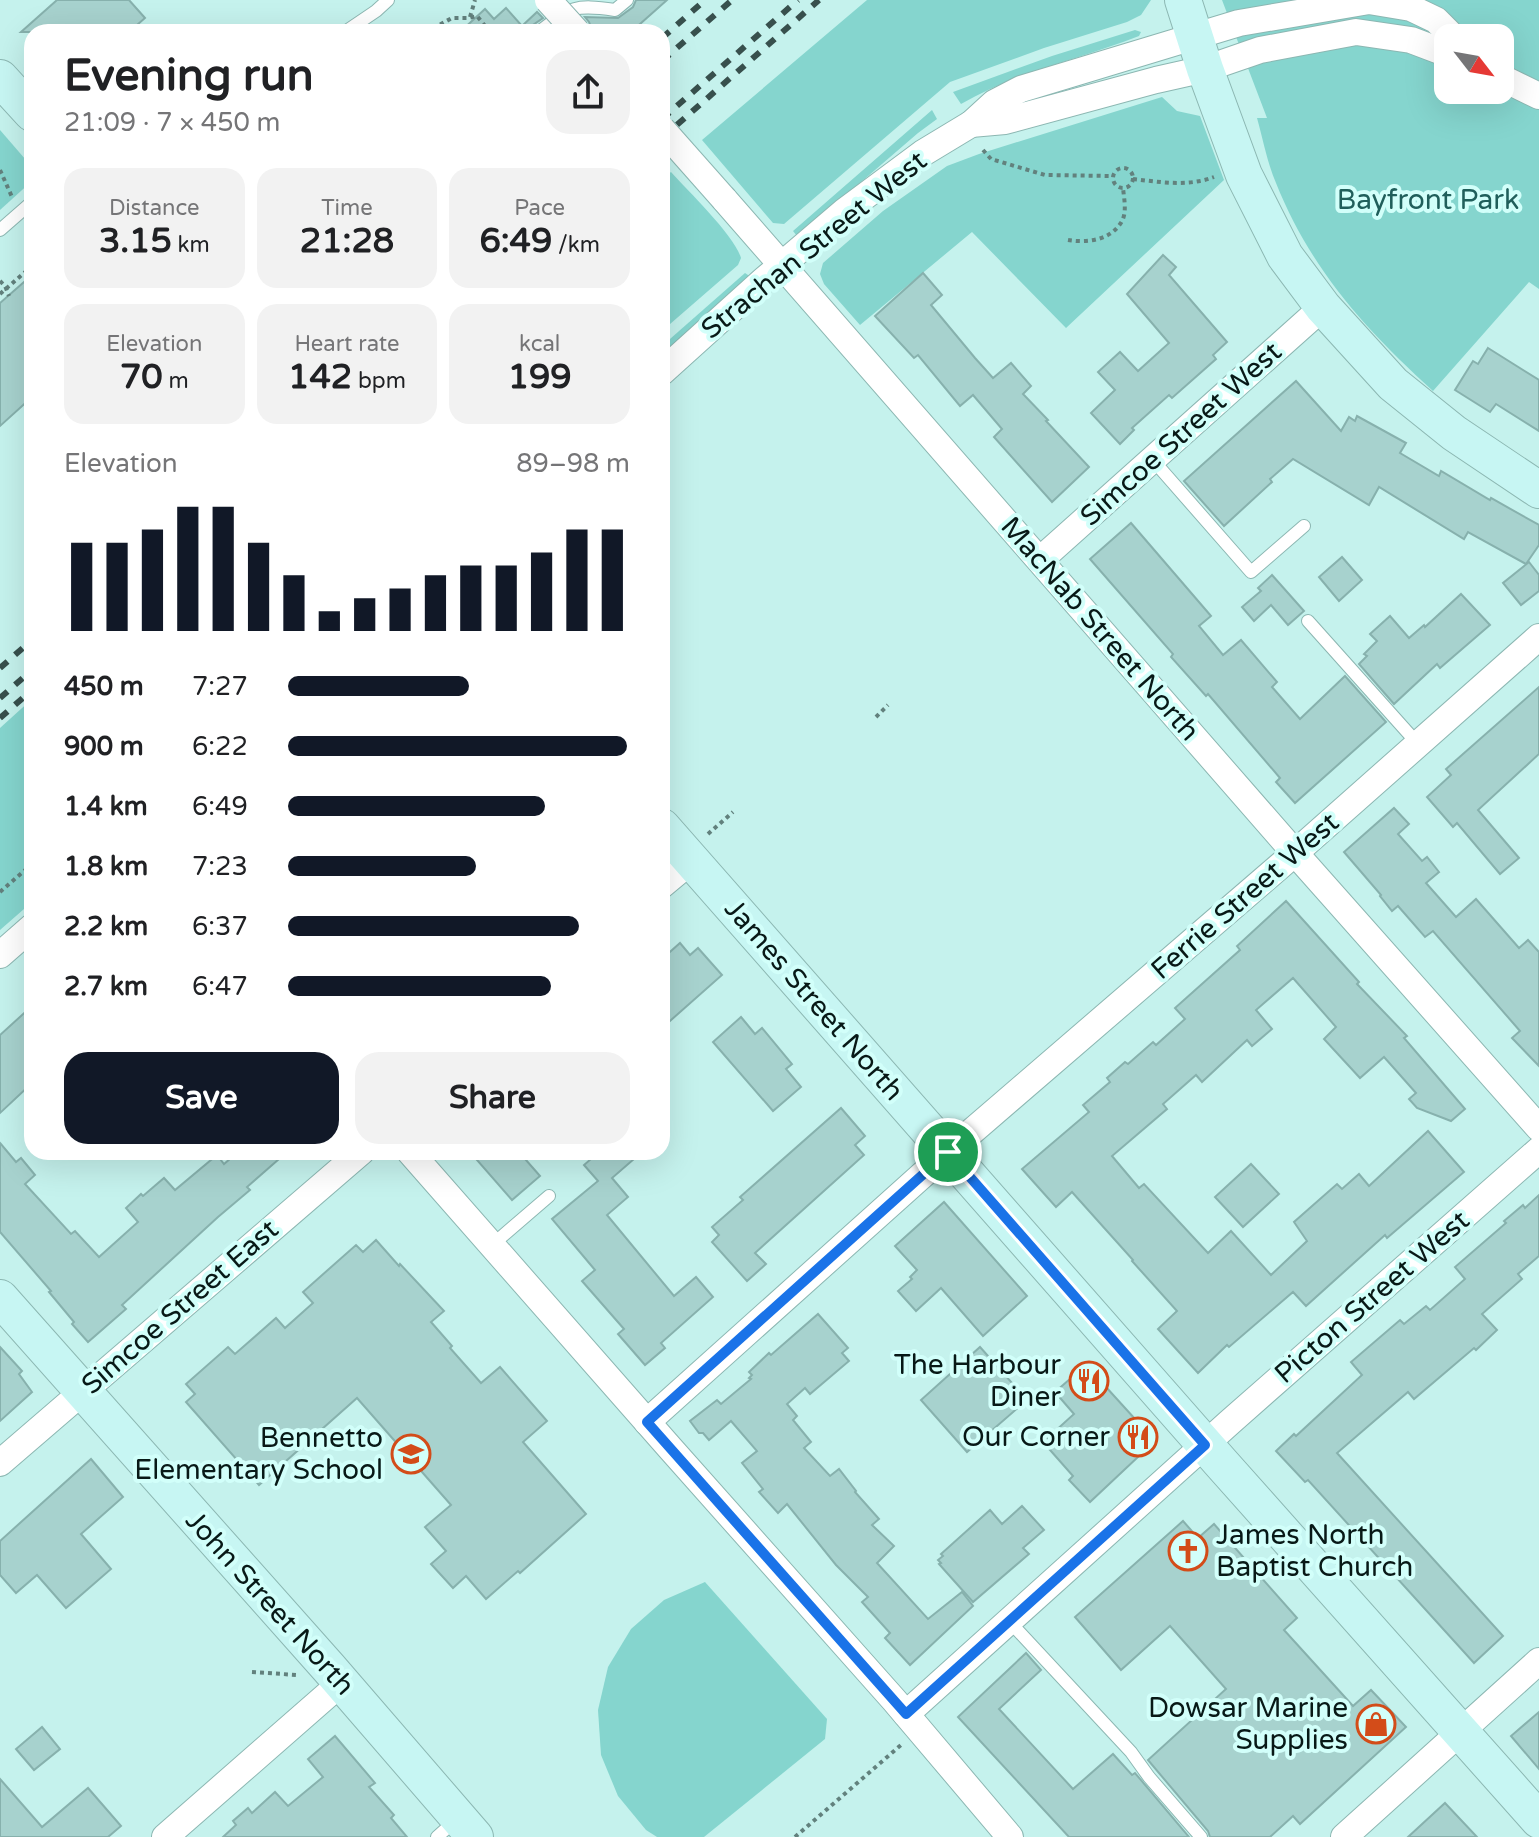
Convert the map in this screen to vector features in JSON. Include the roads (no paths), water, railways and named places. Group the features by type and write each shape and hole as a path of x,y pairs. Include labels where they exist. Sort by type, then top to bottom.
{"main road":[{"path":"1183,0 1244,175 1285,256 1323,307 1393,384 1454,433 1539,490"},
{"path":"0,78 24,104"},
{"name":"James Street North","path":"670,831 700,847 948,1152 1539,1820"},
{"name":"John Street North","path":"0,1298 324,1680 457,1831"}],"street":[{"path":"548,0 570,24"},
{"path":"1200,52 1239,23 1369,1 1411,8 1440,24"},
{"path":"1200,52 1260,50 1356,32 1411,40 1434,49"},
{"name":"Strachan Street West","path":"670,365 845,211 923,153 971,124 994,103 1021,89 1200,52"},
{"path":"1514,84 1539,96"},
{"name":"MacNab Street North","path":"670,138 1539,1128"},
{"name":"Simcoe Street West","path":"1040,560 1323,307"},
{"name":"Ferrie Street West","path":"647,1422 948,1152 1295,853 1539,637"},
{"path":"670,877 700,847"},
{"path":"0,955 24,934"},
{"name":"Picton Street West","path":"906,1714 1539,1150"},
{"name":"Simcoe Street East","path":"0,1463 352,1160"},
{"path":"417,1160 906,1714 1010,1837"},
{"path":"1356,1833 1460,1731 1539,1661"},
{"path":"165,1837 324,1680"}],"lane":[{"path":"357,24 388,0"},
{"path":"549,24 567,10 588,3 615,10 627,0"},
{"path":"0,230 24,209"},
{"path":"1152,459 1251,572 1304,526"},
{"path":"1308,621 1418,744"},
{"path":"492,1245 549,1196"},
{"path":"1009,1621 1131,1752 1201,1837"}],"railway":[{"path":"670,31 705,0"},
{"path":"670,54 732,0"},
{"path":"670,112 798,0"},
{"path":"670,131 819,0"},
{"path":"0,668 24,647"},
{"path":"0,698 24,677"},
{"path":"0,718 24,697"}],"place":[{"name":"The Harbour Diner","path":"1089,1381"},
{"name":"Our Corner","path":"1138,1437"},
{"name":"Bennetto Elementary School","path":"411,1454"},
{"name":"James North Baptist Church","path":"1188,1551"},
{"name":"Dowsar Marine Supplies","path":"1376,1724"}],"park label":[{"name":"Bayfront Park","path":"1428,200"}]}
